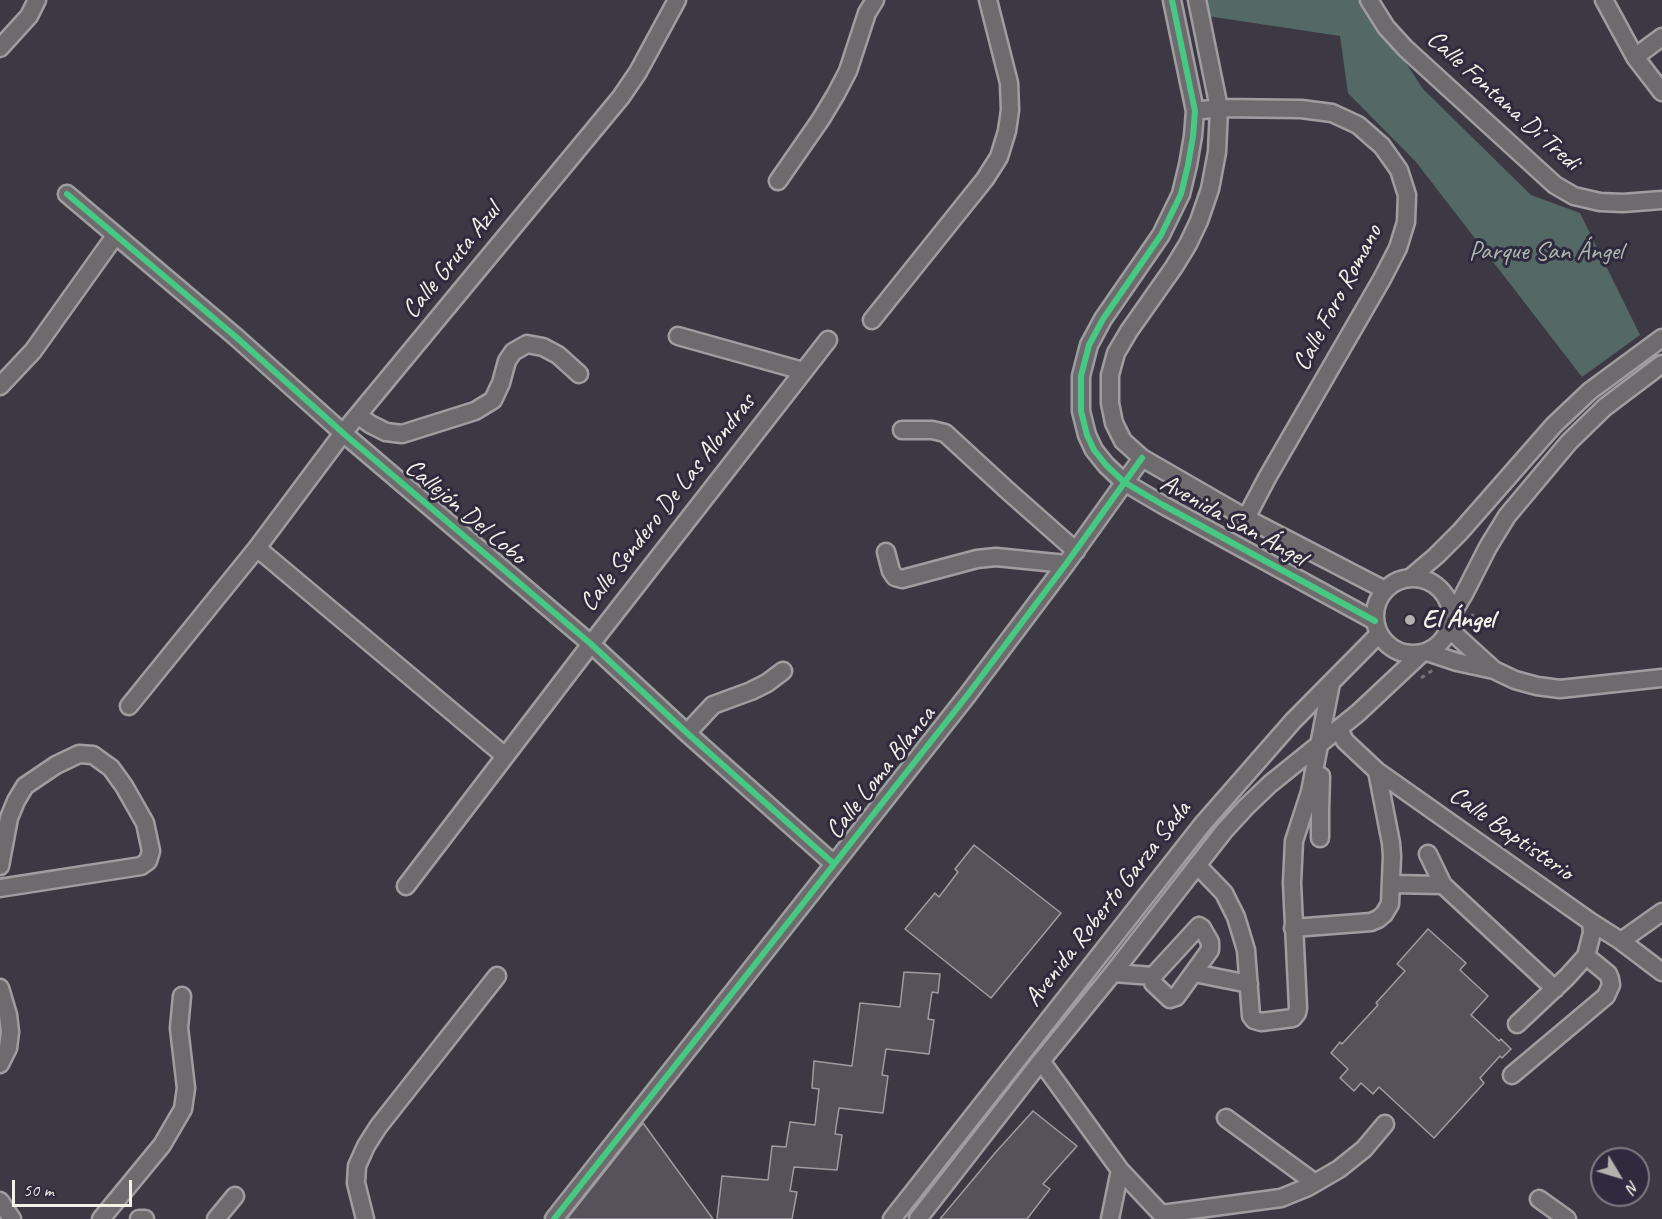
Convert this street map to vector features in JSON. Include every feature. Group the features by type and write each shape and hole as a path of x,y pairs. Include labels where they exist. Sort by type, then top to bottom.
{"street":[{"path":"0,48 29,16 37,0"},
{"name":"Calle Gruta Azul","path":"129,706 257,548 343,433 621,97 638,72 677,0"},
{"path":"778,181 836,94 848,71 867,13 875,0"},
{"path":"872,320 985,179 999,157 1007,131 1010,110 1009,83 988,0"},
{"name":"Avenida San Ángel","path":"1172,0 1195,111 1188,165 1181,194 1161,235 1102,319 1089,345 1081,376 1081,411 1087,435 1094,450 1124,482 1377,627"},
{"name":"Avenida San Ángel","path":"1197,0 1219,108 1217,152 1210,189 1200,221 1188,244 1116,353 1110,375 1110,403 1114,423 1123,441 1142,458 1246,518 1386,590"},
{"name":"Calle Fontana Dí Tredi","path":"1369,0 1386,27 1405,48 1555,186 1574,196 1600,202 1662,200"},
{"path":"1604,0 1635,57 1662,92"},
{"path":"1635,57 1662,36"},
{"name":"Calle Foro Romano","path":"1195,111 1219,108 1301,109 1332,113 1358,125 1382,146 1399,170 1407,195 1406,222 1398,248 1246,518"},
{"name":"Callejón Del Lobo","path":"67,194 591,644 834,864"},
{"path":"0,386 33,351 115,236"},
{"path":"678,336 803,371"},
{"path":"1410,578 1460,532 1554,425 1590,391 1662,338"},
{"name":"Calle Sendero De Las Alondras","path":"406,886 828,340"},
{"path":"358,415 386,432 402,434 475,411 494,400 507,361 513,352 526,344 543,347 558,355 579,374"},
{"path":"1494,670 1450,623 1449,604 1443,592 1434,584 1422,579 1401,580 1386,590 1379,599 1376,610 1377,627 1385,642 1393,649 1412,654 1424,652 1440,643 1450,623 1464,594 1488,547 1507,516 1569,441 1605,407 1662,364"},
{"path":"902,430 932,430 945,433 1007,490 1071,557"},
{"name":"Calle Loma Blanca","path":"554,1219 966,697 1142,458"},
{"path":"257,548 506,756"},
{"path":"886,552 891,571 895,577 902,579 977,559 1071,557"},
{"name":"Avenida Roberto Garza Sada","path":"892,1219 1202,825 1293,721 1331,682 1377,627"},
{"path":"1424,652 1494,670 1526,683 1560,689 1662,678"},
{"name":"Avenida Roberto Garza Sada","path":"918,1219 1197,865 1246,807 1270,784 1358,713 1424,652"},
{"path":"687,733 713,705 751,691 783,671"},
{"path":"1320,838 1321,778 1329,738 1331,682"},
{"path":"1197,865 1224,893 1233,910 1245,950 1249,1011 1254,1020 1261,1022 1289,1019 1297,1013 1298,1008 1293,928 1294,841 1329,738"},
{"name":"Calle Baptisterio","path":"1329,738 1345,741 1377,771 1662,972"},
{"path":"0,866 9,818 26,786 56,765 79,754 93,755 111,768 145,823 151,851 148,861 141,866 0,888"},
{"path":"1293,928 1371,922 1384,914 1390,904 1392,856 1390,833 1377,771"},
{"path":"1197,865 1200,846 1229,811 1240,783"},
{"path":"1428,854 1443,885 1555,989"},
{"path":"1124,923 1142,917 1179,874 1197,865"},
{"path":"1391,884 1443,885"},
{"path":"1621,941 1662,912"},
{"path":"1517,1024 1586,956 1592,933 1591,922"},
{"path":"1199,926 1211,946 1209,953 1194,973 1172,999 1168,998 1153,983 1153,976 1199,926"},
{"path":"1512,1075 1606,996 1611,979 1586,956"},
{"path":"1113,973 1153,976"},
{"path":"1194,973 1249,984"},
{"path":"365,1219 356,1183 357,1166 366,1146 378,1127 497,976"},
{"path":"0,988 8,1015 10,1032 8,1048 0,1064"},
{"path":"101,1219 162,1145 183,1109 186,1088 179,1028 182,996"},
{"path":"1041,1061 1120,1170 1164,1216 1281,1198 1308,1188 1339,1169 1364,1149 1385,1124"},
{"path":"1226,1118 1315,1183"},
{"path":"1110,1219 1120,1170"},
{"path":"216,1219 235,1196"},
{"path":"1539,1199 1567,1219"},
{"path":"0,1201 12,1219"},
{"path":"139,1219 145,1219"}],"green space":[{"name":"Parque San Ángel","path":"1207,0 1365,0 1423,89 1531,195 1580,213 1640,335 1582,377 1416,162 1348,93 1340,36 1207,16"}],"building":[{"path":"974,845 1061,913 991,998 905,929 935,893 939,897 958,872 955,869"},
{"path":"1428,929 1466,963 1460,970 1488,996 1471,1015 1511,1049 1502,1058 1500,1056 1480,1078 1484,1083 1434,1138 1379,1087 1373,1094 1361,1083 1354,1091 1340,1078 1348,1069 1331,1053 1378,1005 1376,1003 1405,971 1397,964"},
{"path":"904,972 940,974 938,993 932,992 928,1019 934,1020 929,1054 886,1049 882,1075 888,1076 883,1113 839,1108 835,1134 842,1135 837,1170 794,1167 790,1191 797,1192 792,1219 717,1219 722,1176 768,1180 772,1146 786,1147 790,1122 815,1125 819,1089 812,1088 814,1061 852,1066 860,1003 900,1007"},
{"path":"1033,1111 1077,1146 1043,1184 1050,1189 1027,1219 940,1219 995,1153"},
{"path":"643,1123 713,1219 567,1219"}],"cycle path":[{"path":"1172,0 1195,111 1188,165 1181,194 1161,235 1103,319 1089,345 1081,376 1081,411 1087,435 1094,450 1124,482 1375,621"},
{"path":"67,194 591,644 834,864"},
{"path":"554,1219 966,697 1142,458"}],"place":[{"name":"El Ángel","path":"1410,620"}]}
